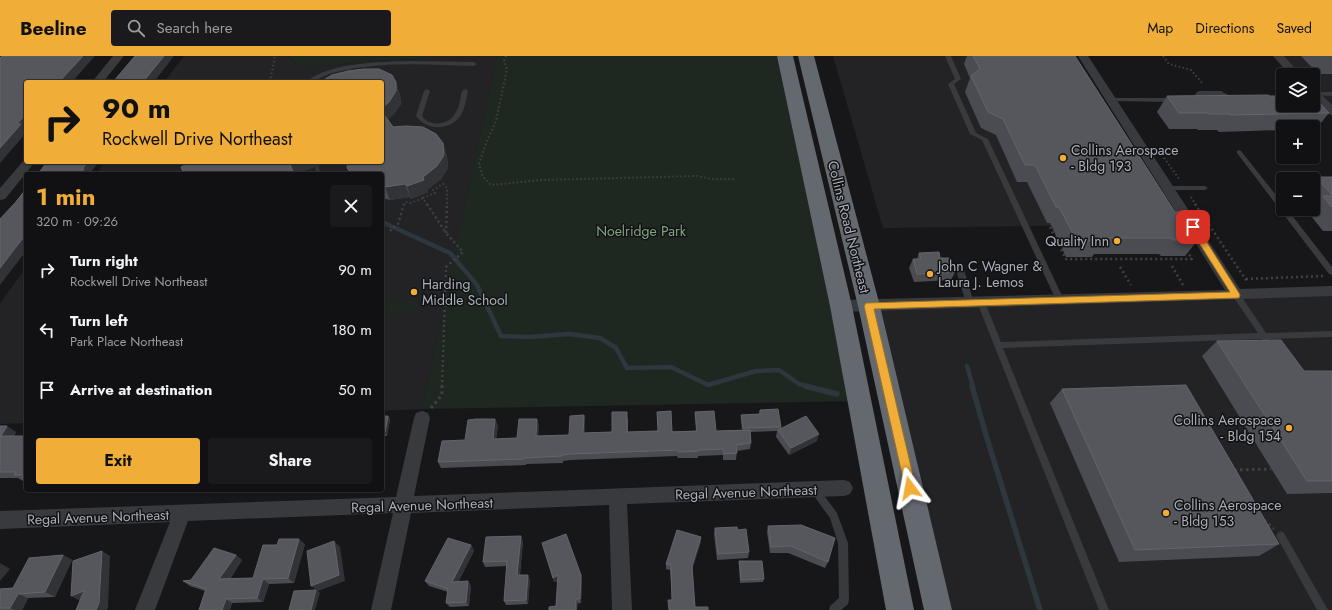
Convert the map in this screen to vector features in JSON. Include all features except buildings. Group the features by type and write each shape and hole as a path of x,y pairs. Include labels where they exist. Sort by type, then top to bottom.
{"highway":[{"name":"Collins Road Northeast","path":"785,56 840,306 900,610"},
{"name":"Collins Road Northeast","path":"806,56 869,306 938,610"}],"street":[{"path":"99,80 119,56"},
{"path":"1083,56 1236,295"},
{"path":"1278,56 1289,68"},
{"path":"1320,101 1332,112"},
{"path":"0,196 27,164"},
{"path":"840,306 1332,291"},
{"path":"381,610 422,418"},
{"name":"Regal Avenue Northeast","path":"0,520 844,488"},
{"path":"618,496 622,610"},
{"path":"145,610 182,514"}],"lane":[{"path":"948,56 958,79 951,84 973,134 985,139 1060,300"},
{"path":"313,80 331,72 363,65 474,64"},
{"path":"426,91 419,116 426,124 433,126 451,121 457,116 465,91"},
{"path":"1194,100 1200,93 1221,93 1234,100"},
{"path":"1320,95 1332,94"},
{"path":"1111,100 1178,100"},
{"path":"1186,100 1241,100"},
{"path":"1239,152 1276,200"},
{"path":"1168,188 1205,188"},
{"path":"1288,216 1328,274"},
{"path":"960,270 998,344 1104,610"},
{"path":"1236,295 1273,349"},
{"path":"998,344 1332,334"},
{"path":"814,489 834,516 843,543 844,600 834,610"},
{"path":"1281,536 1323,610"}],"path":[{"path":"270,80 275,56"},
{"path":"506,56 504,61 507,69 496,121 486,143 479,164 483,177 491,185 541,180 697,176 711,179 736,178"},
{"path":"1163,56 1169,64 1191,70 1210,93"},
{"path":"390,231 398,224 406,202 411,203 435,193 433,190 444,184 447,188 446,233"},
{"path":"422,418 442,395 446,267 463,252 446,233 423,198"},
{"path":"1050,227 1066,259 1192,259 1185,246"},
{"path":"1172,266 1190,296"},
{"path":"1120,267 1138,298"},
{"path":"1242,280 1328,274"},
{"path":"1226,470 1271,469"},
{"path":"1259,515 1281,536"}],"shaded area":[{"name":"Harding Middle School","path":"184,56 288,56 298,66 337,65 363,61 420,59 422,56 497,56 422,409 384,411 384,172 98,172 104,164 384,164 384,80 166,80"},
{"path":"833,56 1074,56 1179,224 883,228"},
{"path":"1278,56 1332,56 1332,112 1320,99 1320,68 1289,68"},
{"path":"24,271 24,423 0,424 0,303"},
{"path":"1332,291 1332,610 938,610 869,306"}],"green space":[{"path":"288,56 422,56 421,59 363,61 337,65 298,66"},
{"name":"Noelridge Park","path":"497,56 785,56 859,401 422,409 450,277 450,268 452,266"},
{"path":"384,302 419,302 416,313 384,313"}],"waterway":[{"path":"317,168 318,172"},
{"path":"384,223 450,253 477,285 501,336 529,337 569,334 600,338 616,348 627,368 671,367 708,385 756,371 779,370 799,384 809,387"},
{"path":"967,366 973,387"},
{"path":"805,386 809,387"},
{"path":"972,386 1040,610"},
{"path":"809,387 837,394"}],"place":[{"name":"Collins Aerospace - Bldg 193","path":"1063,158"},
{"name":"Quality Inn","path":"1117,241"},
{"name":"John C Wagner & Laura J. Lemos","path":"930,274"},
{"name":"Harding Middle School","path":"414,292"},
{"name":"Collins Aerospace - Bldg 154","path":"1289,428"},
{"name":"Collins Aerospace - Bldg 153","path":"1166,513"}],"route":[{"path":"910,488 869,306 1236,295 1193,227"}]}
